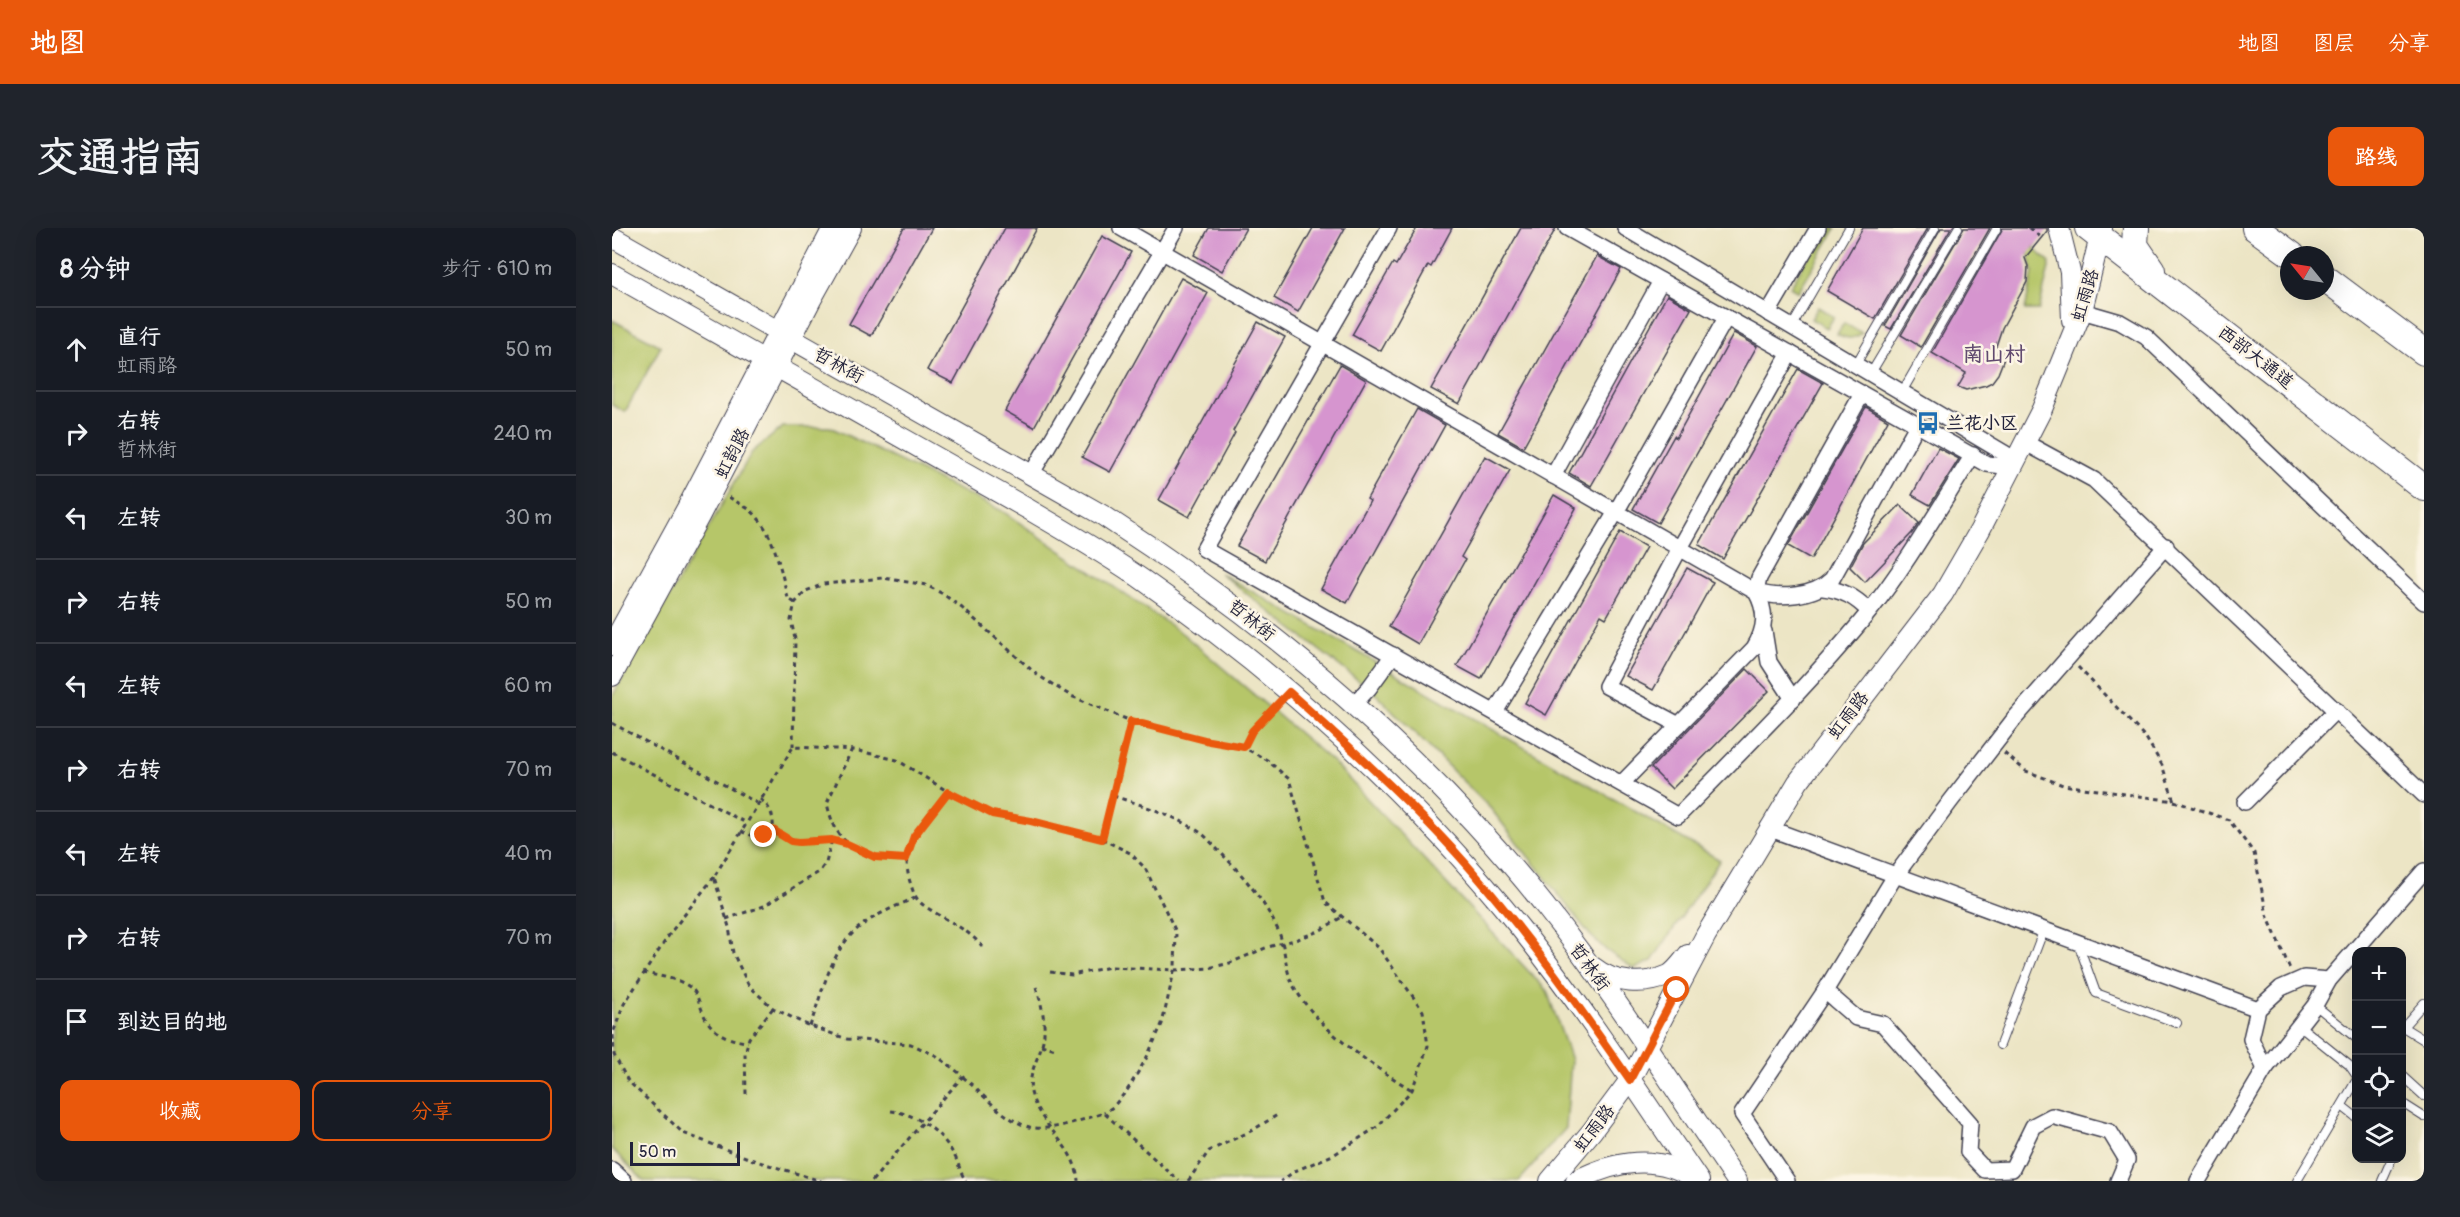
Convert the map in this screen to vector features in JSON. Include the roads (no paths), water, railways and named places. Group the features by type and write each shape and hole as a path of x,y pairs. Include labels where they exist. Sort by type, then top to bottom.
{"highway":[{"path":"2136,228 2135,245 2164,286"},
{"path":"2254,228 2280,246"},
{"name":"西部大通道","path":"2097,231 2164,286 2424,488"},
{"path":"2334,285 2424,351"}],"street":[{"name":"虹韵路","path":"612,645 770,363 833,228"},
{"name":"虹韵路","path":"785,334 851,228"},
{"path":"1121,228 1756,592 1772,597 1823,588 1845,592 1869,611"},
{"path":"1032,473 1176,228"},
{"path":"1389,228 1204,549 1678,816 1792,699 1869,611 1910,555 1972,455"},
{"path":"1567,228 1988,464 2004,466 2016,460"},
{"path":"1625,228 2016,460"},
{"path":"1768,313 1818,228"},
{"path":"2059,228 2070,272 2073,335"},
{"name":"虹雨路","path":"1550,1181 1592,1131 1630,1080 1706,935 1768,828 1798,782 1943,594 2026,443 2073,335 2082,311 2097,231"},
{"name":"哲林街","path":"612,237 1032,473 1152,547 1222,597 1353,705 1434,780 1545,906 1586,961 1737,1181"},
{"name":"哲林街","path":"612,274 1028,508 1087,544 1142,579 1212,630 1289,692 1371,767 1473,872 1555,974 1698,1181"},
{"path":"1553,476 1661,281"},
{"path":"2082,311 2121,322 2145,337 2424,602"},
{"path":"1495,712 1616,512 1726,318"},
{"path":"1679,725 1606,686 1680,548 1790,353"},
{"name":"虹韵路","path":"612,676 714,487 770,363"},
{"path":"1792,699 1769,662 1763,604 1756,592 1759,578 1862,394"},
{"path":"1823,588 1832,579 1917,425"},
{"path":"2026,443 2094,480 2166,546 2424,795"},
{"path":"1787,1181 1742,1114 1825,991 1895,876 1994,745 2166,546"},
{"path":"1622,783 1754,648 1774,602 1782,596"},
{"path":"1353,705 1369,688 1393,655"},
{"path":"2245,802 2336,710"},
{"path":"1768,828 2258,1009"},
{"path":"2198,1181 2265,1069 2315,1005 2329,980 2424,872"},
{"path":"1586,961 1612,978 1638,982 1670,974 1706,935"},
{"path":"2265,1069 2251,1039 2258,1009 2281,988 2304,978 2329,980"},
{"path":"1825,991 1856,1018 1883,1024 1971,1123 1968,1152 1985,1170 2012,1169 2034,1126 2052,1116 2110,1132 2127,1160 2118,1181"},
{"path":"1576,1181 1595,1170 1644,1161 1676,1168 1698,1181"},
{"path":"612,1170 624,1181"}],"lane":[{"path":"1792,326 1849,228"},
{"path":"1856,364 1935,228"},
{"path":"1871,373 1958,228"},
{"path":"1902,392 1997,228"},
{"path":"2000,1045 2044,929"},
{"path":"2078,942 2096,993 2177,1023"},
{"path":"2406,1023 2424,1003"},
{"path":"2315,1005 2352,1035"},
{"path":"2299,1025 2352,1069"},
{"path":"2406,1029 2424,1040"},
{"path":"2406,1080 2424,1096"},
{"path":"2296,1181 2352,1088"},
{"path":"2342,1106 2352,1114"},
{"path":"2406,1106 2424,1117"},
{"path":"2382,1181 2390,1163"}],"place":[{"name":"兰花小区","path":"1928,423"}],"district":[{"name":"南山村","path":"1994,354"}]}
